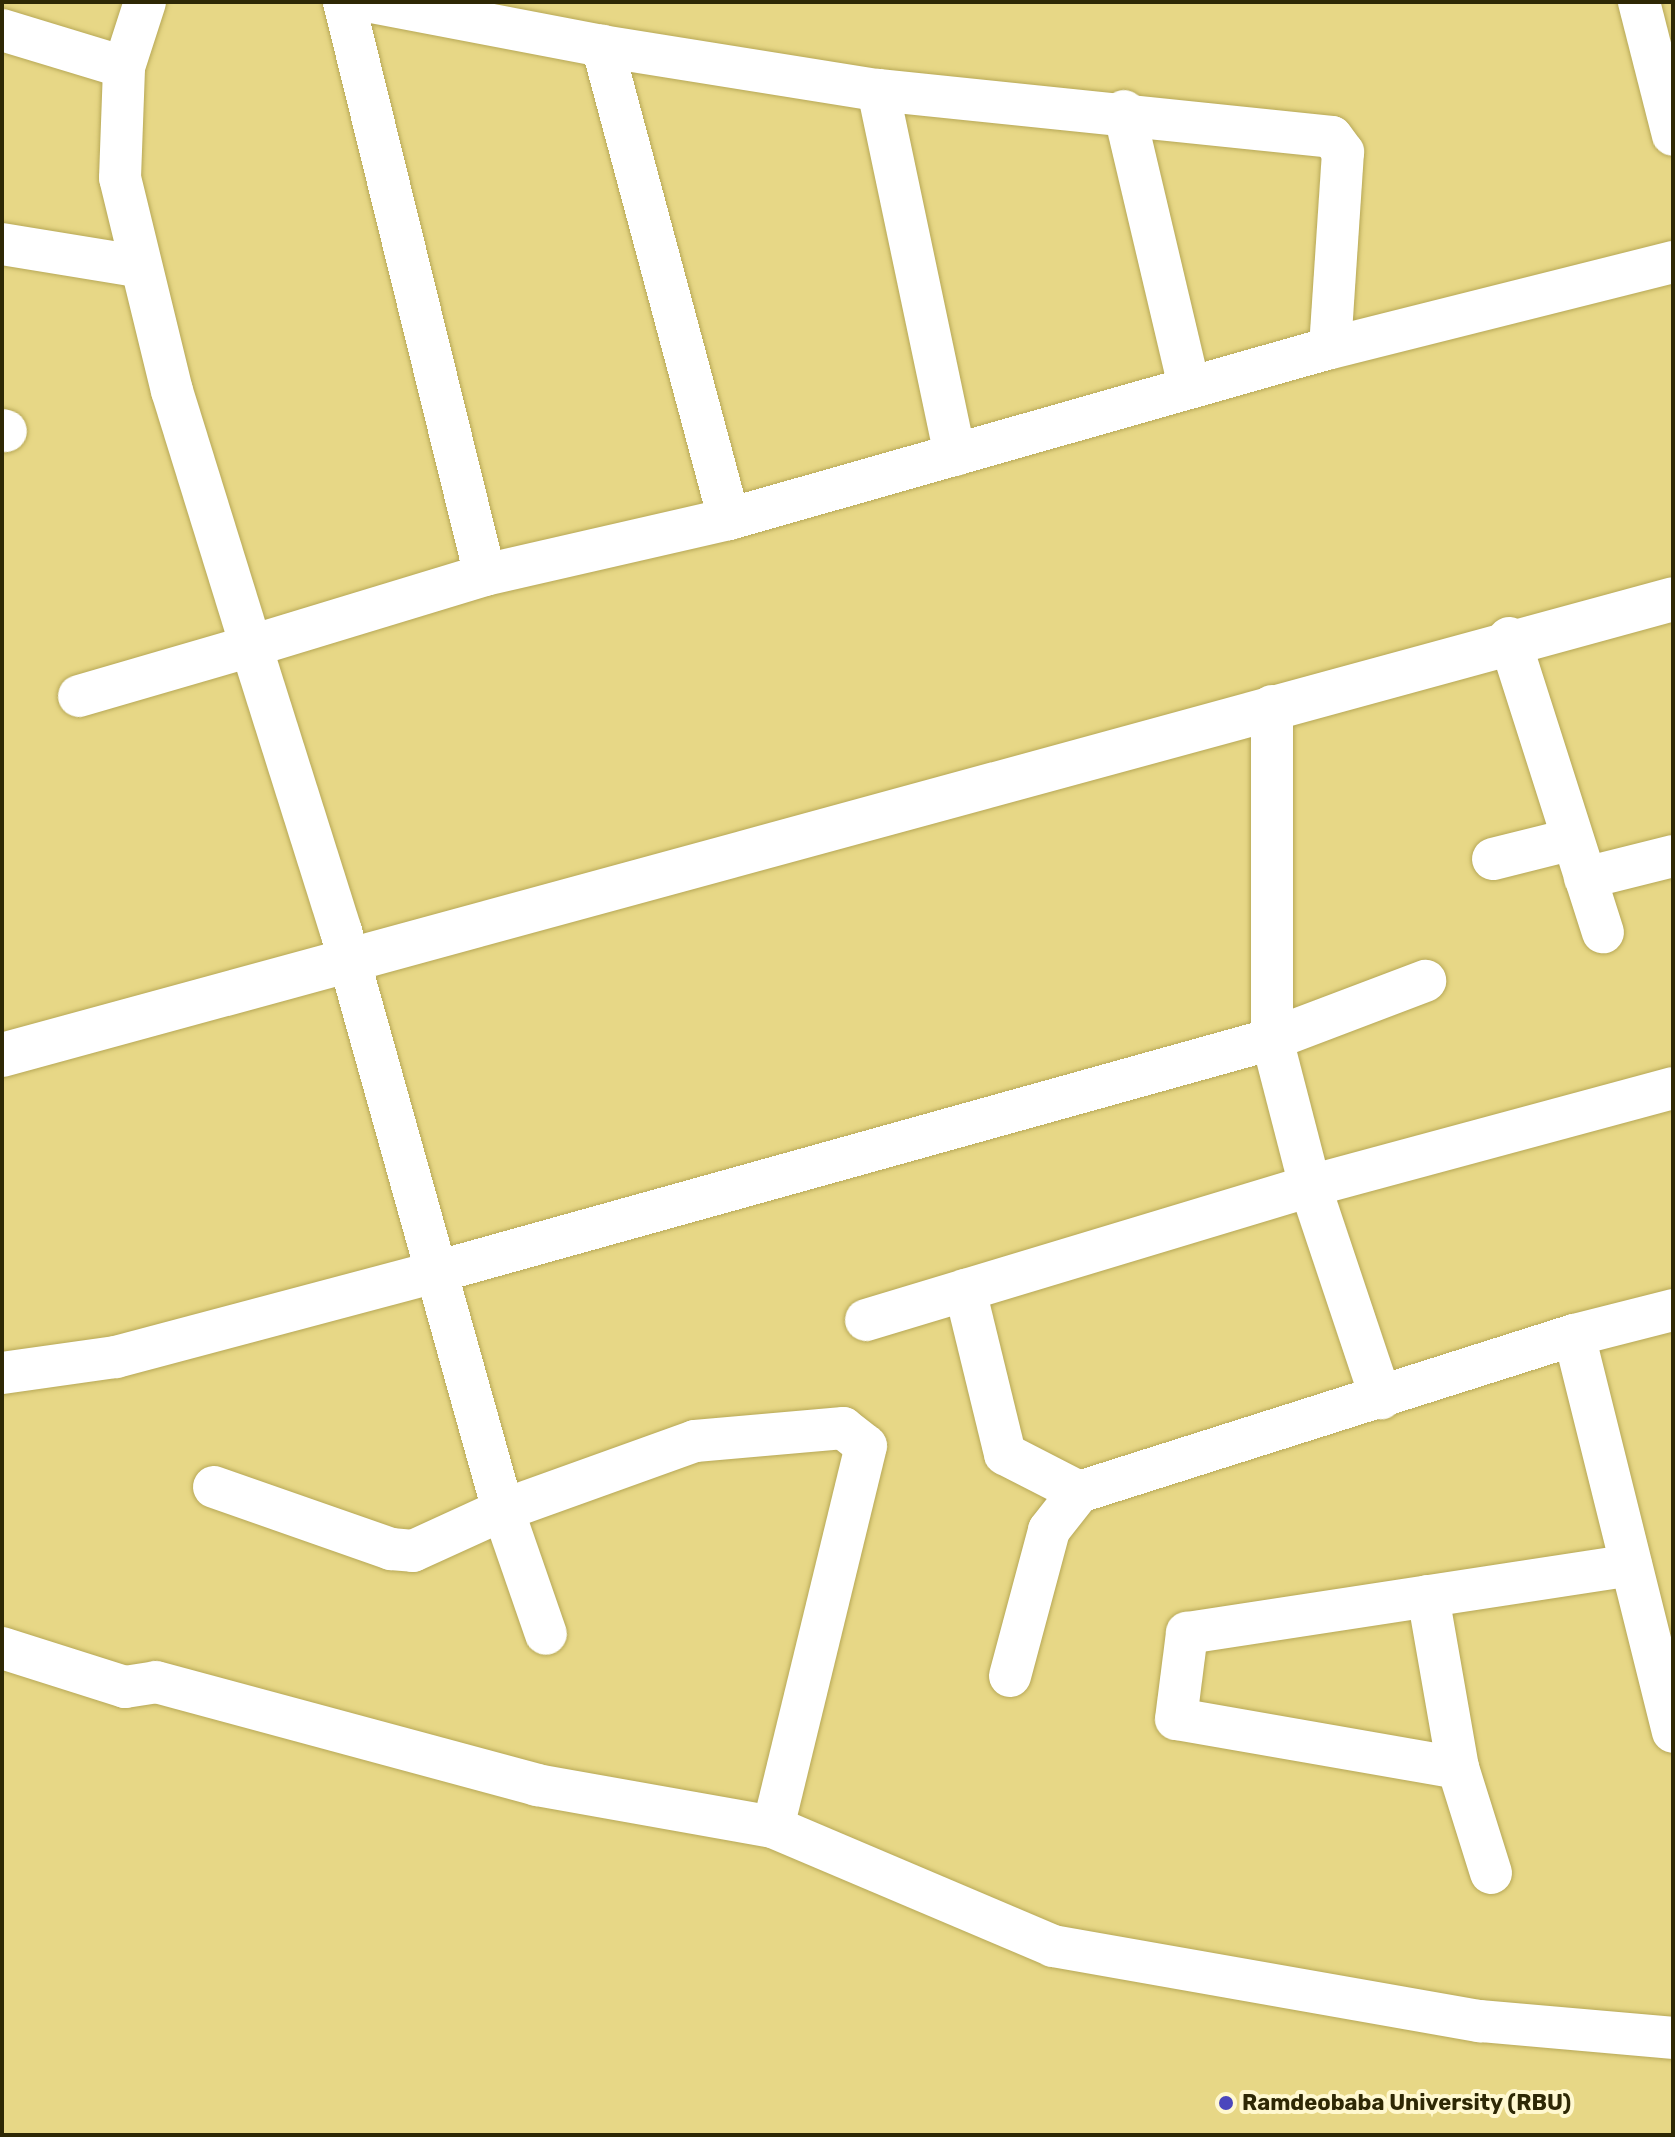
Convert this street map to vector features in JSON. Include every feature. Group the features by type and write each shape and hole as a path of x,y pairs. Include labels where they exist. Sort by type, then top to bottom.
{"street":[{"path":"145,2 124,67 120,178 137,266 344,946 503,1510 546,1634"},
{"path":"344,2 485,575"},
{"path":"372,2 602,46 878,90 1124,111 1332,137 1343,152 1330,348"},
{"path":"1639,2 1673,135"},
{"path":"2,30 124,67"},
{"path":"602,46 729,519"},
{"path":"878,90 955,455"},
{"path":"1124,111 1189,387"},
{"path":"2,244 137,266"},
{"path":"79,696 485,575 729,519 1330,348 1673,262"},
{"path":"2,1055 344,946 1673,572"},
{"path":"2,1023 344,946 1272,706 1509,638 1673,599"},
{"path":"1509,638 1603,932"},
{"path":"1272,706 1272,1039 1310,1186 1381,1398"},
{"path":"1493,859 1573,839"},
{"path":"1585,878 1673,856"},
{"path":"2,1373 116,1357 436,1272 1272,1039 1425,981"},
{"path":"866,1320 1310,1186 1673,1088"},
{"path":"965,1290 1005,1454 1079,1492"},
{"path":"1010,1676 1049,1530 1079,1492 1574,1335 1673,1310"},
{"path":"1574,1335 1673,1732"},
{"path":"214,1487 391,1549 413,1551 503,1510 695,1441 843,1428 866,1446 773,1827"},
{"path":"1458,1768 1176,1719 1187,1633 1631,1565"},
{"path":"1428,1596 1458,1768 1491,1873"},
{"path":"2,1648 125,1687 156,1682 537,1785 773,1827 1053,1946 1480,2021 1673,2038"}],"place":[{"name":"Ramdeobaba University (RBU)","path":"1226,2103"}]}
